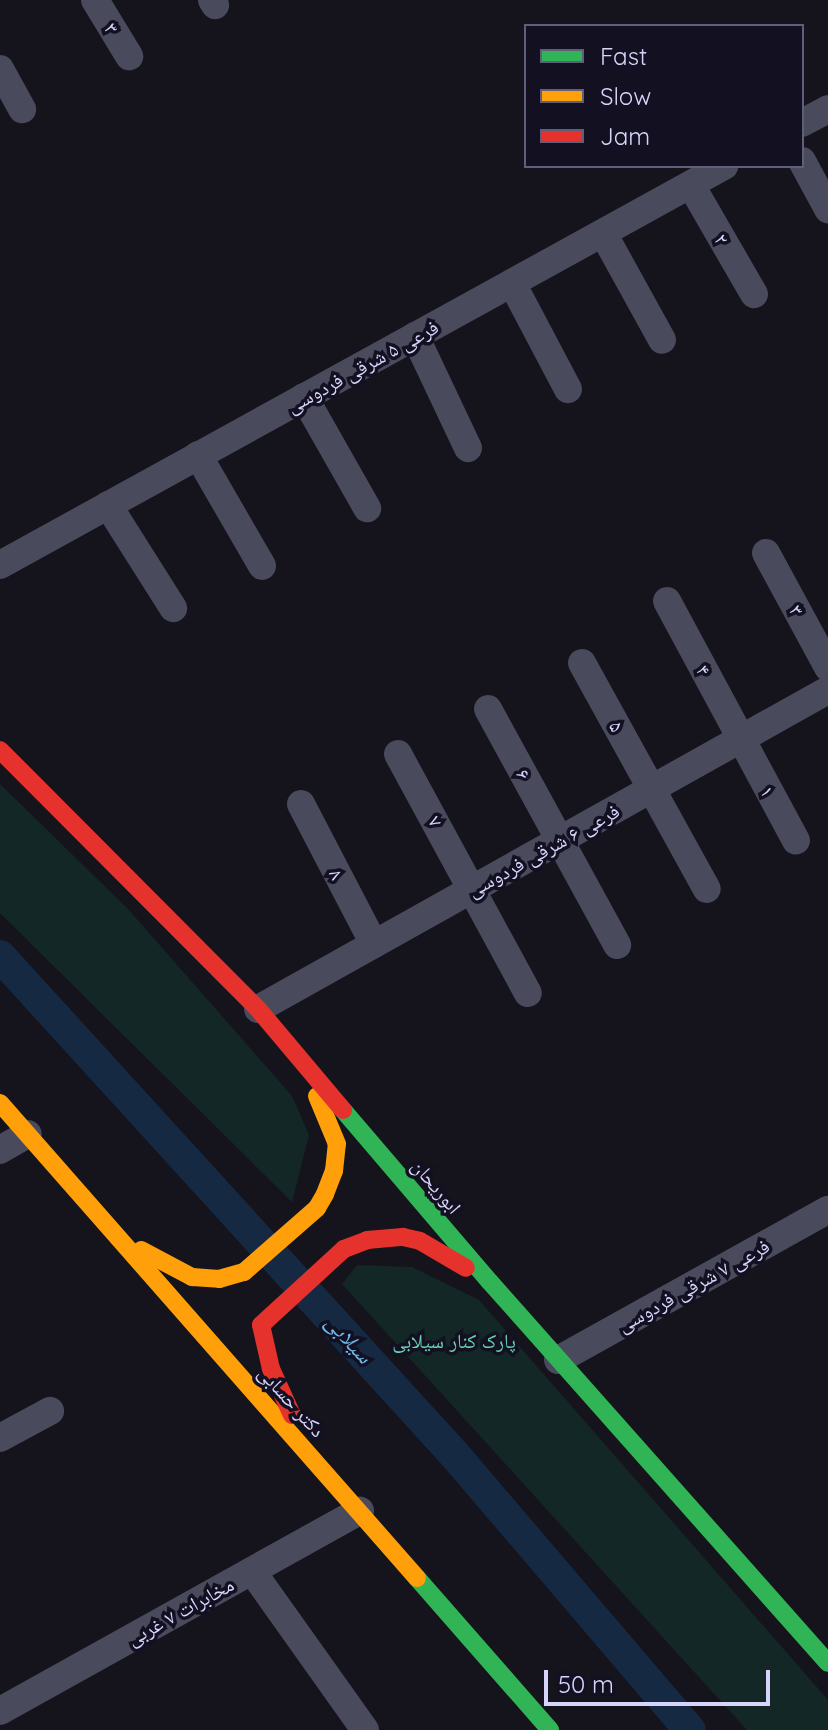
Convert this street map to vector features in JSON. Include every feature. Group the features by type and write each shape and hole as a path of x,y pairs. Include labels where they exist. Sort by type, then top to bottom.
{"main road":[{"name":"ابوریحان","path":"0,750 258,1009 490,1282 828,1663"},
{"path":"110,1231 192,1277 219,1279 244,1272 321,1202 334,1171 337,1144 303,1062"},
{"name":"دکتر حسابی","path":"0,1103 360,1511 541,1727"},
{"path":"309,1453 271,1369 261,1325 344,1249 380,1238 420,1241 490,1282"}],"street":[{"name":"۳","path":"95,0 129,56"},
{"path":"0,69 22,109"},
{"path":"804,122 828,109"},
{"path":"804,165 828,209"},
{"name":"فرعی ۵ شرقی فردوسی","path":"0,565 721,168"},
{"name":"۲","path":"691,185 754,294"},
{"path":"603,233 662,340"},
{"path":"512,283 568,389"},
{"path":"415,336 468,448"},
{"path":"304,397 367,508"},
{"path":"198,455 262,566"},
{"path":"108,505 173,608"},
{"name":"۳","path":"766,553 828,667"},
{"name":"۴","path":"667,601 740,740"},
{"name":"۵","path":"582,663 653,789"},
{"name":"فرعی ۶ شرقی فردوسی","path":"258,1009 828,690"},
{"name":"۶","path":"488,709 560,840"},
{"name":"۱","path":"740,740 796,841"},
{"name":"۷","path":"398,754 474,888"},
{"path":"653,789 707,889"},
{"name":"۸","path":"301,804 374,944"},
{"path":"560,840 617,945"},
{"path":"474,888 528,993"},
{"path":"0,1150 28,1134"},
{"name":"فرعی ۷ شرقی فردوسی","path":"558,1360 828,1210"},
{"path":"0,1438 50,1411"},
{"name":"مخابرات ۷ غربی","path":"0,1711 360,1511"},
{"path":"252,1571 365,1730"}],"green space":[{"path":"0,784 128,909 292,1096 309,1135 292,1202 0,913"},
{"name":"پارک کنار سیلابی","path":"357,1265 412,1267 479,1300 828,1700 828,1730 747,1730 342,1284"}],"waterway":[{"name":"سیلابی","path":"0,956 454,1454 690,1730"}],"traffic: fast":[{"path":"343,1110 490,1282 828,1663"},
{"path":"417,1578 550,1730"}],"traffic: slow":[{"path":"141,1250 192,1277 219,1279 244,1272 317,1208 325,1194 334,1171 337,1144 317,1096"},
{"path":"0,1103 417,1578"}],"traffic: jam":[{"path":"0,750 258,1009 343,1110"},
{"path":"292,1415 271,1369 261,1325 344,1249 367,1240 403,1237 420,1241 466,1268"}]}
